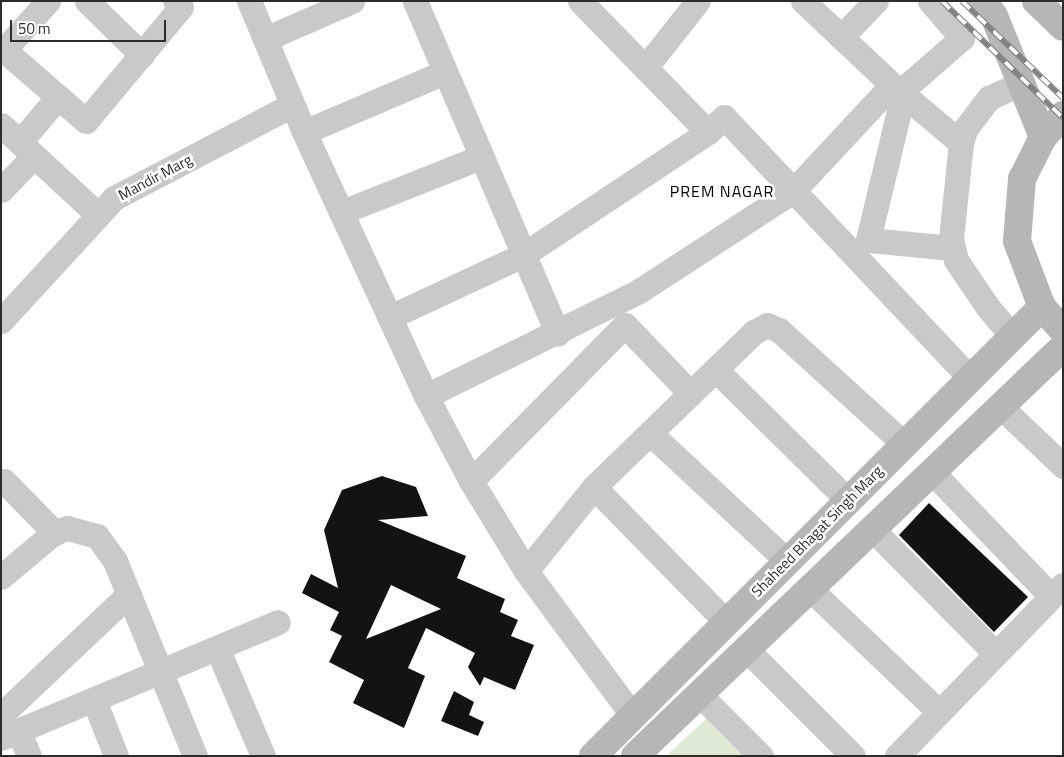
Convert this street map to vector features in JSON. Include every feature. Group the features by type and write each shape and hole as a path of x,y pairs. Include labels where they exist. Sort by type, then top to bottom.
{"main road":[{"path":"982,1 994,16 1043,136"},
{"path":"1036,1 1063,27"},
{"path":"635,756 1061,348 1042,307 1017,241 1022,179 1043,136 1063,115"},
{"name":"Shaheed Bhagat Singh Marg","path":"592,756 787,562 903,443 1042,307"}],"street":[{"path":"48,1 4,50 86,121 181,7 175,1"},
{"path":"87,1 142,55"},
{"path":"250,1 304,132 426,396 471,481 526,571 633,716"},
{"path":"265,39 352,1"},
{"path":"415,1 558,334"},
{"path":"580,1 708,132"},
{"path":"645,68 698,1"},
{"path":"803,1 898,90 961,143"},
{"path":"841,37 876,1"},
{"path":"426,396 558,334 639,291 793,191 898,90 962,38 930,1"},
{"path":"304,132 445,72"},
{"path":"1012,336 987,306 956,260 953,248 952,216 961,143 966,128 989,98 1021,83"},
{"path":"898,90 868,240 953,248"},
{"path":"5,179 27,149 58,97"},
{"name":"Mandir Marg","path":"1,321 97,214 114,198 292,105"},
{"path":"390,317 523,255 708,132 724,116 970,378"},
{"path":"1,126 97,214"},
{"path":"342,212 481,157"},
{"path":"471,481 625,325 691,394"},
{"path":"526,571 594,487 651,434 754,332 767,325 779,330 903,443"},
{"path":"716,370 848,500"},
{"path":"1001,407 1063,466"},
{"path":"651,434 787,562"},
{"path":"897,756 1056,590 932,472"},
{"path":"1,484 4,481 55,533"},
{"path":"594,487 726,622"},
{"path":"1,577 55,533 67,528 97,536 115,561 195,756"},
{"path":"872,529 995,654"},
{"path":"810,588 939,712"},
{"path":"7,728 129,594"},
{"path":"7,728 94,700 218,650 278,622"},
{"path":"746,649 853,756"},
{"path":"218,650 263,756"},
{"path":"699,694 762,756"},
{"path":"94,700 116,756"},
{"path":"7,728 29,756"}],"green space":[{"path":"707,718 746,756 666,756"}],"building":[{"path":"382,476 416,487 428,516 378,520 466,556 457,578 505,599 500,612 518,620 511,636 534,645 515,690 484,677 480,686 468,667 475,653 426,628 408,668 425,676 404,728 353,703 364,680 329,662 342,636 330,630 339,612 302,593 311,574 338,588 324,530 342,490","holes":["391,585 441,609 366,639"]},
{"path":"929,503 1028,597 994,632 899,535"},
{"path":"454,691 474,702 469,715 484,722 478,736 441,721"}],"railway":[{"path":"942,1 1063,118"},
{"path":"962,1 1063,98"}],"district":[{"name":"PREM NAGAR","path":"722,191"}]}
